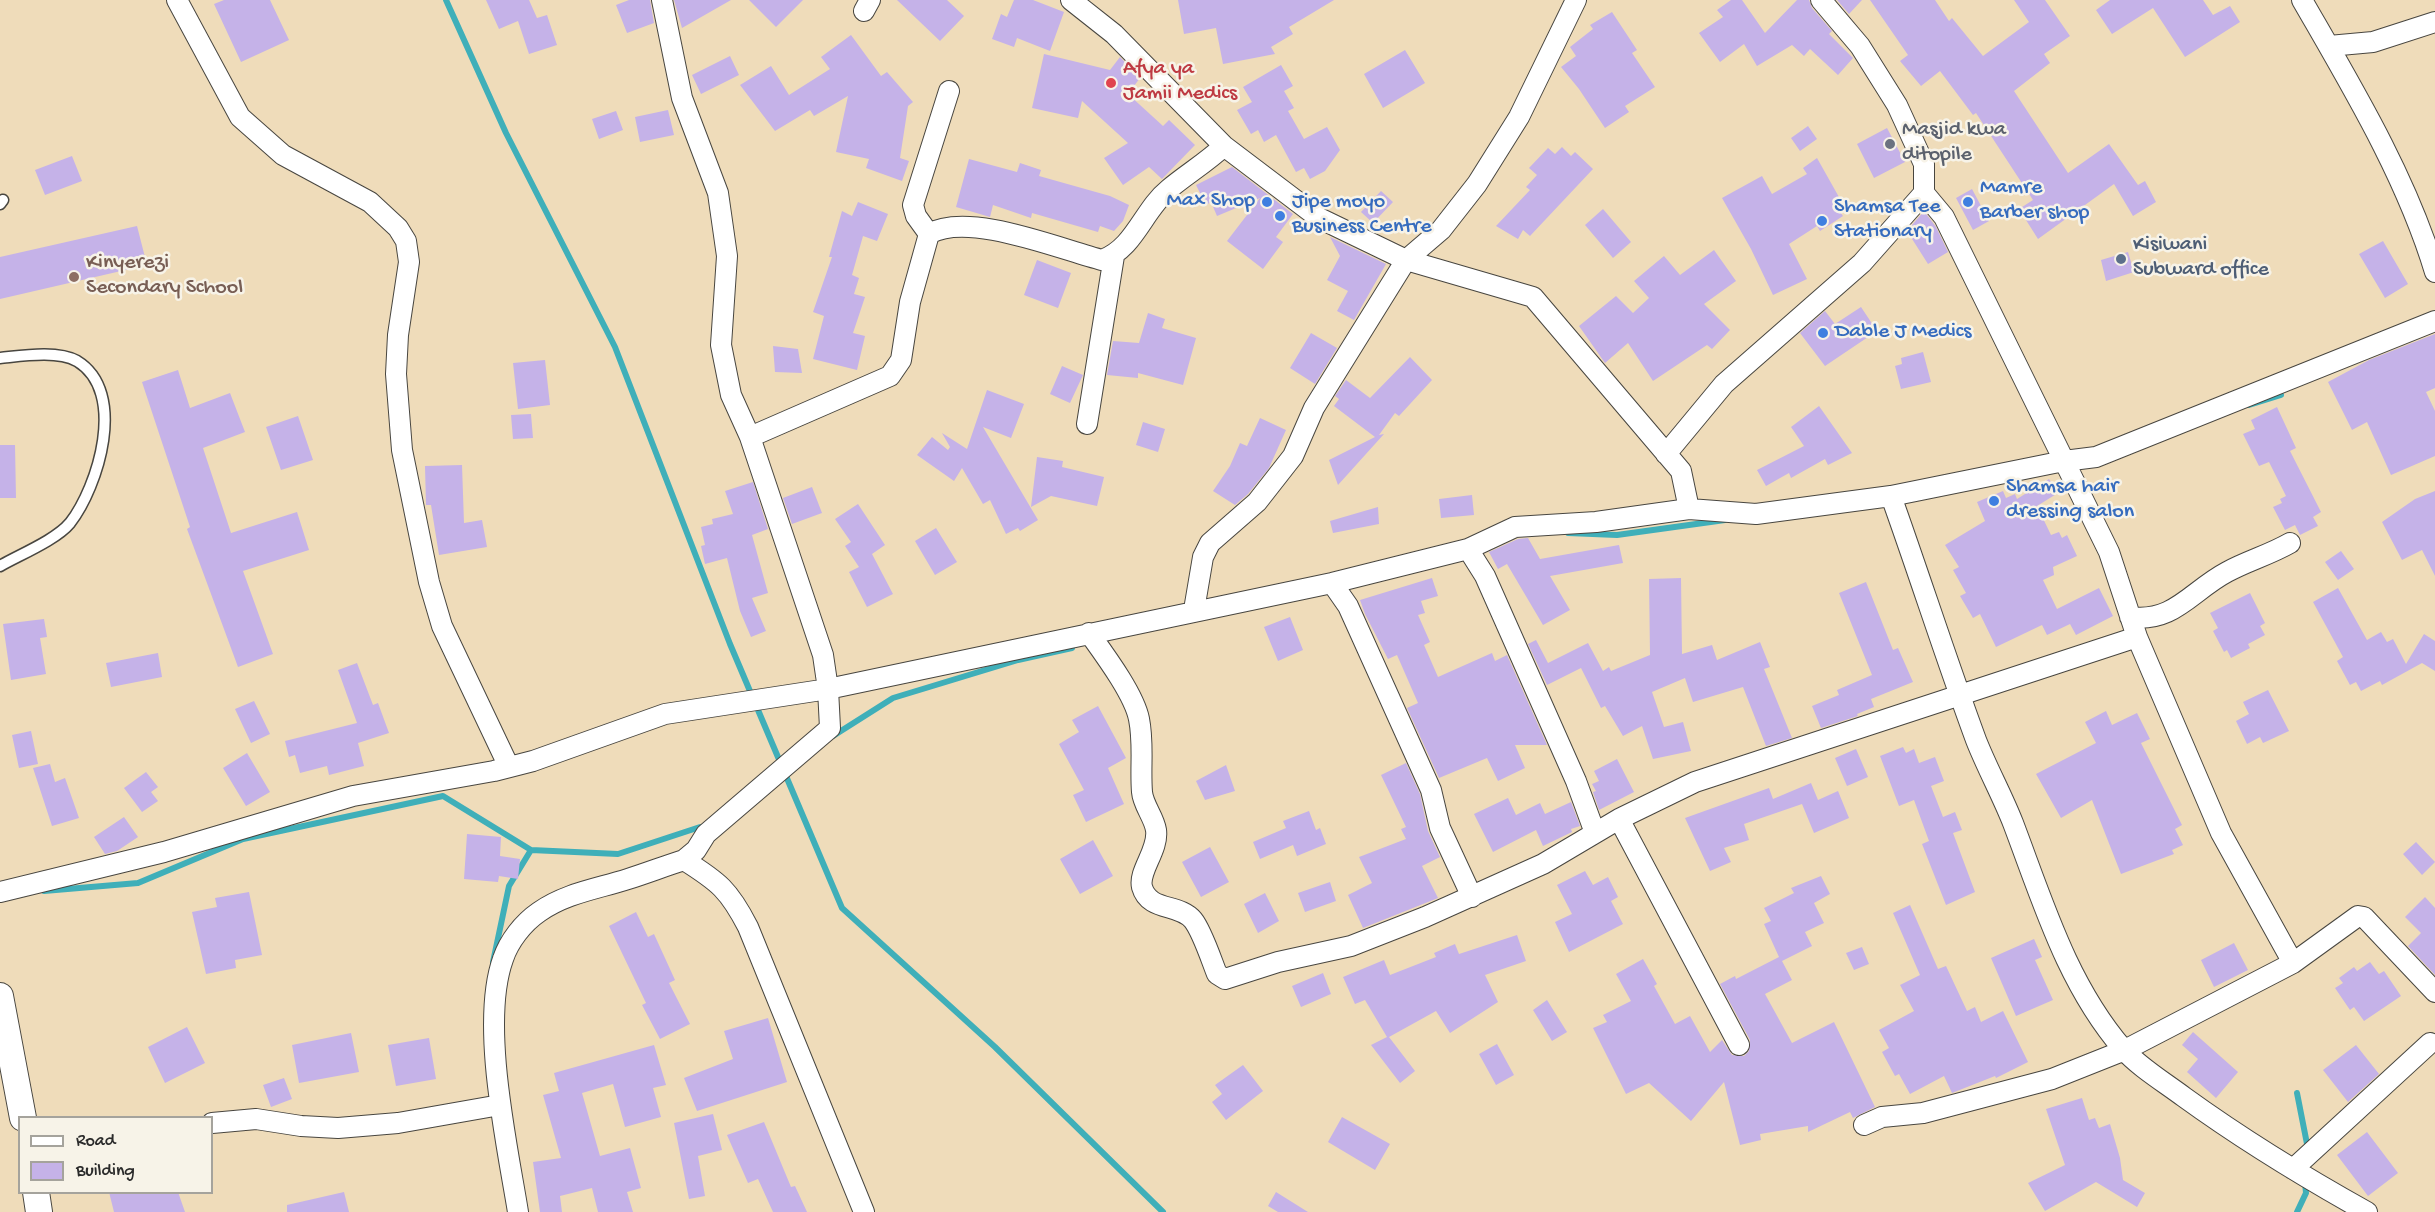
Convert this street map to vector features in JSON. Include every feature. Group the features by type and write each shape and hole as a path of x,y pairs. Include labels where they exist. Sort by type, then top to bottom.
{"street":[{"path":"177,0 240,117 283,155 370,202 398,228 406,241 409,262 398,335 396,374 402,450 429,582 442,626 509,767"},
{"path":"518,1212 500,1105 494,1023 497,984 506,950 523,926 545,908 581,891 626,880 684,860 696,850 706,834 830,728 823,655 750,437 731,395 721,345 727,256 718,193 682,98 662,0"},
{"path":"1071,0 1114,34 1224,146 1319,218 1406,260 1533,297 1682,471 1689,509"},
{"path":"1194,610 1203,557 1210,543 1257,502 1293,456 1314,408 1406,260 1441,230 1477,184 1519,117 1576,0"},
{"path":"1821,0 1860,46 1897,105 1924,164 1924,193 1944,217 2109,552 2137,637 2221,833 2293,963"},
{"path":"2302,0 2329,46 2407,198 2422,230 2435,272"},
{"path":"2329,46 2373,42 2435,22"},
{"path":"929,234 916,216 913,205 950,91"},
{"path":"929,234 947,226 994,230 1102,260 1114,256 1128,242 1167,190 1202,166 1224,146"},
{"path":"1666,454 1724,384 1862,262 1924,193"},
{"path":"750,437 890,376 901,360 910,302 929,234"},
{"path":"1087,424 1114,256"},
{"path":"0,892 164,852 353,796 509,767 609,735 664,714 828,689 1194,610 1332,583 1468,549 1515,527 1596,522 1689,509 1756,514 1891,496 2064,461 2097,457 2435,321"},
{"path":"1891,496 1934,626 1977,741 2011,819 2061,951 2086,998 2125,1050 2218,1121 2293,1169 2367,1212"},
{"path":"2130,617 2148,619 2166,614 2190,599 2210,581 2290,543"},
{"path":"1468,549 1485,576 1576,781 1595,833"},
{"path":"1332,583 1348,606 1431,790 1440,828 1472,897"},
{"path":"1089,633 1116,672 1139,717 1143,759 1142,794 1156,830 1155,848 1142,878 1142,888 1155,904 1183,912 1194,920 1217,974 1225,979 1278,962 1351,946 1472,897 1543,864 1619,819 1695,783 2137,637"},
{"path":"1619,819 1739,1045"},
{"path":"684,860 716,880 732,897 748,927 864,1212"},
{"path":"1864,1125 1882,1117 1923,1113 2052,1079 2125,1050 2293,963 2353,919 2361,916 2435,992"},
{"path":"0,996 23,1116"},
{"path":"2293,1169 2430,1043"},
{"path":"213,1122 256,1119 301,1126 338,1128 398,1123 500,1105"},
{"path":"36,1194 39,1212"}],"lane":[{"path":"0,358 61,356 77,362 87,370 99,389 103,409 104,439 101,458 92,482 70,523 56,534 0,566"}],"building":[{"path":"224,0 270,0 289,40 241,62 214,4"},
{"path":"486,0 529,0 537,18 547,15 557,45 529,54 518,21 499,29"},
{"path":"629,0 650,0 654,23 627,33 616,5"},
{"path":"674,0 731,0 682,28"},
{"path":"749,0 803,0 776,27"},
{"path":"897,0 947,0 964,16 940,41"},
{"path":"1014,0 1033,0 1064,12 1050,51 1017,38 1014,47 992,39 1001,14 1007,17"},
{"path":"1178,0 1334,0 1289,27 1293,34 1271,47 1275,54 1223,64 1216,28 1184,34"},
{"path":"1731,0 1742,0 1765,33 1797,0 1809,0 1812,8 1832,31 1829,34 1853,58 1838,75 1810,49 1804,56 1792,45 1757,66 1744,44 1720,62 1699,33 1723,17 1717,10"},
{"path":"1837,0 1862,0 1849,14"},
{"path":"1870,0 1935,0 1949,21 1952,18 1983,56 2029,22 2014,0 2045,0 2070,36 2044,54 2050,63 2014,91 2068,173 2109,144 2138,185 2145,181 2156,202 2133,216 2114,184 2038,239 2019,209 2033,200 1976,113 1973,115 1940,71 1921,86 1900,61 1908,55"},
{"path":"2110,0 2203,0 2213,15 2230,6 2240,22 2185,57 2153,8 2112,34 2096,10"},
{"path":"1612,12 1637,50 1632,53 1655,87 1625,106 1629,112 1605,128 1561,67 1576,56 1570,47 1593,29 1590,25"},
{"path":"851,35 881,76 887,72 913,102 908,106 900,158 909,161 902,181 866,168 869,159 836,152 848,96 814,116 810,110 775,131 740,85 771,66 789,95 830,69 821,57"},
{"path":"1405,50 1425,83 1383,108 1364,74"},
{"path":"1044,54 1110,70 1120,57 1140,78 1128,94 1163,126 1169,120 1195,145 1162,179 1149,167 1123,185 1104,158 1128,143 1082,101 1078,118 1032,108"},
{"path":"730,56 739,75 701,94 692,75"},
{"path":"1281,65 1293,86 1284,91 1294,108 1288,111 1304,139 1327,127 1340,150 1325,171 1310,179 1304,168 1296,172 1276,135 1264,142 1258,130 1251,134 1237,110 1252,102 1243,87"},
{"path":"668,110 674,135 640,142 635,117"},
{"path":"616,111 623,130 599,139 592,119"},
{"path":"1808,126 1817,139 1800,151 1791,138"},
{"path":"1887,128 1905,162 1874,178 1857,144"},
{"path":"1562,147 1571,156 1575,152 1593,169 1530,236 1523,230 1518,239 1496,226 1530,190 1526,187 1537,175 1529,168 1548,148 1555,154"},
{"path":"72,156 82,181 45,195 35,170"},
{"path":"1817,158 1844,206 1838,209 1843,216 1820,231 1817,226 1789,244 1807,279 1773,295 1751,249 1722,198 1762,176 1772,194 1807,174 1803,168"},
{"path":"969,159 1017,172 1020,163 1041,170 1039,176 1110,196 1129,205 1123,221 1114,231 1100,226 1098,232 1032,213 1031,218 993,205 990,217 956,207"},
{"path":"1232,167 1293,214 1276,237 1283,242 1263,269 1227,241 1260,198 1217,216 1211,202 1206,205 1196,185"},
{"path":"1972,189 1989,221 1973,230 1956,198"},
{"path":"1381,191 1393,202 1373,223 1361,212"},
{"path":"858,202 888,214 877,241 863,236 852,275 859,278 854,294 865,297 853,333 865,336 857,370 813,359 824,316 813,312 832,257 829,257 842,211 852,216"},
{"path":"1603,209 1631,242 1613,258 1585,225"},
{"path":"1924,211 1936,227 1948,252 1928,264 1907,231"},
{"path":"137,226 147,265 0,299 0,257"},
{"path":"1330,237 1386,264 1354,320 1337,311 1348,291 1327,280 1340,256"},
{"path":"2383,241 2408,284 2385,298 2359,254"},
{"path":"1714,250 1736,281 1704,304 1730,330 1712,349 1707,345 1653,381 1628,343 1605,363 1579,326 1616,296 1633,313 1649,298 1634,281 1664,256 1680,275"},
{"path":"2128,252 2134,272 2106,281 2101,260"},
{"path":"1037,260 1071,273 1058,308 1024,295"},
{"path":"1861,307 1877,331 1825,366 1800,333 1825,311 1835,324"},
{"path":"1148,313 1165,319 1162,328 1196,338 1183,385 1138,373 1138,378 1107,375 1113,341 1139,343"},
{"path":"1311,333 1337,348 1315,384 1290,368"},
{"path":"2435,334 2435,388 2426,392 2435,411 2435,456 2391,475 2367,422 2352,430 2328,382 2369,360"},
{"path":"773,346 798,349 802,373 775,372"},
{"path":"1923,352 1931,382 1901,389 1895,366 1902,364 1901,358"},
{"path":"1410,357 1432,380 1399,416 1395,413 1379,435 1384,434 1338,485 1329,460 1375,437 1334,406 1339,399 1335,396 1346,380 1370,398"},
{"path":"545,360 550,405 518,409 513,363"},
{"path":"1062,366 1083,375 1070,403 1050,394"},
{"path":"178,370 190,408 230,393 245,432 203,448 231,533 297,512 309,550 243,571 273,654 238,667 187,529 190,527 142,382"},
{"path":"987,390 1024,404 1011,438 983,427 1038,520 1020,531 1018,528 1006,534 990,500 983,504 962,468 954,481 917,455 932,437 948,450 950,447 942,433 967,449"},
{"path":"1819,406 1852,453 1828,465 1825,459 1791,478 1789,473 1766,486 1757,470 1804,446 1791,427"},
{"path":"2277,407 2296,448 2290,451 2321,512 2313,517 2318,526 2300,535 2295,525 2285,530 2273,507 2282,503 2280,499 2286,496 2269,462 2259,466 2243,434 2255,429 2251,420"},
{"path":"531,414 533,438 513,439 511,415"},
{"path":"298,416 313,460 281,470 266,427"},
{"path":"1260,418 1286,430 1269,468 1248,494 1235,505 1213,491 1230,466 1240,443 1247,446"},
{"path":"1143,422 1165,429 1158,452 1136,445"},
{"path":"0,445 15,445 16,498 0,498"},
{"path":"1037,457 1063,461 1062,467 1104,477 1097,506 1051,496 1031,507"},
{"path":"462,465 464,523 482,520 487,547 439,555 431,505 426,505 425,466"},
{"path":"2049,479 2058,493 2037,506 2051,535 2059,532 2062,538 2067,535 2077,556 2053,567 2054,575 2043,580 2057,609 2099,588 2113,616 2076,635 2070,624 2047,635 2042,625 1996,647 1980,614 1973,618 1960,596 1966,593 1953,570 1959,567 1945,545 1985,521 1977,502 2003,491 2006,498 2015,494 2017,499"},
{"path":"753,482 768,529 752,535 768,593 752,598 766,631 751,637 740,611 727,558 705,564 701,546 705,545 701,527 713,524 712,519 733,514 725,491"},
{"path":"812,487 822,513 792,524 783,498"},
{"path":"2435,491 2435,576 2422,550 2402,560 2382,522 2415,499"},
{"path":"1472,495 1474,515 1441,518 1439,499"},
{"path":"858,504 885,545 872,554 893,594 867,607 849,572 859,567 845,546 851,542 835,519"},
{"path":"1378,507 1379,524 1333,533 1330,521"},
{"path":"936,528 957,562 935,575 915,541"},
{"path":"1528,538 1540,559 1619,545 1623,563 1550,576 1570,610 1543,625 1507,564 1498,569 1489,552 1518,539"},
{"path":"2341,551 2354,569 2338,580 2325,562"},
{"path":"1432,578 1438,596 1421,601 1425,613 1418,615 1430,642 1424,645 1438,677 1492,653 1495,661 1507,655 1547,745 1515,745 1525,768 1498,781 1487,758 1439,778 1407,708 1418,703 1397,655 1388,659 1360,600"},
{"path":"1681,578 1682,654 1712,645 1717,660 1760,642 1770,667 1764,669 1792,738 1766,746 1743,687 1693,702 1685,678 1652,692 1664,727 1683,722 1691,751 1653,759 1642,726 1623,736 1605,706 1601,708 1581,668 1547,685 1528,644 1536,640 1548,663 1588,643 1603,671 1609,667 1611,671 1650,655 1649,579"},
{"path":"1866,582 1893,650 1898,648 1913,682 1871,699 1874,707 1857,714 1858,716 1821,728 1812,706 1839,695 1837,690 1872,675 1839,593"},
{"path":"2338,588 2367,640 2381,632 2387,642 2393,639 2406,664 2424,634 2435,641 2435,671 2422,663 2382,685 2380,681 2361,691 2356,682 2350,685 2337,661 2343,657 2313,602"},
{"path":"2250,593 2265,623 2260,626 2265,635 2248,644 2250,648 2231,658 2227,650 2224,652 2213,631 2218,628 2210,613"},
{"path":"1290,617 1303,650 1278,661 1264,627"},
{"path":"44,619 47,637 40,638 46,674 11,680 3,624"},
{"path":"158,653 162,677 111,687 106,663"},
{"path":"357,663 373,705 378,703 389,733 358,743 364,766 329,775 327,766 300,773 295,755 289,757 285,741 357,723 338,670"},
{"path":"2268,690 2289,731 2263,743 2260,737 2247,744 2236,721 2249,714 2243,702"},
{"path":"254,701 270,734 251,743 235,709"},
{"path":"1098,706 1126,758 1108,768 1124,804 1086,822 1073,795 1084,790 1059,744 1079,732 1072,720"},
{"path":"2106,711 2112,725 2137,713 2150,739 2141,743 2182,825 2175,829 2183,845 2172,850 2174,854 2121,874 2092,800 2061,818 2036,774 2096,743 2085,722"},
{"path":"31,731 38,764 19,768 12,735"},
{"path":"1903,747 1906,753 1914,749 1919,763 1935,757 1944,781 1931,786 1943,817 1955,812 1962,830 1953,833 1975,892 1946,905 1922,844 1929,841 1914,800 1899,806 1880,756"},
{"path":"1856,749 1868,777 1847,786 1835,758"},
{"path":"247,753 270,792 246,806 223,768"},
{"path":"1617,759 1634,792 1599,810 1593,792 1596,791 1592,784 1599,781 1594,771"},
{"path":"1406,763 1420,794 1428,831 1440,857 1422,866 1438,898 1363,928 1348,895 1372,883 1359,857 1406,839 1401,829 1406,827 1381,775"},
{"path":"50,764 55,782 65,778 79,818 52,826 33,768"},
{"path":"1226,765 1235,791 1205,800 1196,781"},
{"path":"146,772 158,787 151,792 158,801 142,812 124,788"},
{"path":"1811,783 1818,800 1838,791 1849,818 1814,833 1802,804 1744,824 1749,840 1724,848 1731,862 1710,871 1685,818 1769,788 1773,799"},
{"path":"1508,798 1516,815 1540,803 1545,814 1571,802 1580,826 1543,846 1536,830 1493,852 1474,814"},
{"path":"1309,811 1316,830 1320,828 1326,844 1297,856 1293,845 1260,859 1253,842 1286,828 1283,821"},
{"path":"124,817 138,837 117,851 105,854 94,837"},
{"path":"467,834 501,837 500,856 520,859 518,879 499,876 498,882 464,879"},
{"path":"1093,840 1113,876 1080,894 1060,859"},
{"path":"2416,842 2435,862 2422,875 2403,854"},
{"path":"1210,847 1229,882 1201,897 1182,862"},
{"path":"1585,871 1593,885 1608,877 1618,897 1611,901 1623,924 1569,952 1555,922 1572,914 1557,885"},
{"path":"1821,876 1830,894 1814,903 1824,923 1805,932 1812,946 1782,961 1792,980 1765,994 1792,1043 1834,1022 1875,1107 1853,1118 1850,1112 1808,1132 1808,1126 1760,1134 1761,1140 1740,1145 1724,1082 1691,1121 1649,1083 1626,1094 1593,1028 1607,1022 1603,1015 1631,1001 1616,974 1643,959 1657,984 1654,986 1675,1024 1690,1016 1710,1052 1722,1040 1732,1055 1744,1056 1749,1051 1750,1040 1720,984 1735,976 1736,979 1779,957 1764,924 1771,921 1764,908 1794,893 1791,888"},
{"path":"1330,882 1336,901 1305,912 1298,893"},
{"path":"249,892 262,955 235,960 236,968 206,974 192,912 217,907 215,898"},
{"path":"1265,893 1279,921 1258,933 1244,904"},
{"path":"2425,897 2435,908 2435,975 2408,946 2421,933 2405,917"},
{"path":"1910,905 1938,969 1946,966 1967,1011 1975,1007 1981,1022 2003,1011 2028,1062 1996,1078 1995,1076 1952,1093 1944,1076 1910,1094 1899,1074 1895,1076 1882,1052 1889,1048 1879,1030 1914,1011 1900,985 1920,975 1893,913"},
{"path":"636,912 648,937 654,934 675,980 669,983 690,1024 660,1039 642,1005 646,1003 609,926"},
{"path":"1517,935 1526,961 1485,975 1498,1002 1450,1033 1436,1011 1389,1037 1415,1071 1400,1083 1371,1045 1387,1037 1365,1000 1355,1004 1343,977 1384,960 1390,975 1436,957 1434,953 1455,944 1459,954"},
{"path":"2034,939 2042,957 2035,960 2053,1000 2016,1016 1991,958"},
{"path":"2234,943 2248,970 2214,987 2201,960"},
{"path":"1862,947 1869,964 1854,970 1846,953"},
{"path":"2370,962 2379,974 2384,971 2401,996 2364,1021 2354,1007 2350,1010 2335,988 2343,983 2339,978 2354,967 2357,971"},
{"path":"1323,973 1331,994 1301,1007 1292,986"},
{"path":"1547,1000 1567,1032 1552,1041 1533,1010"},
{"path":"768,1018 787,1082 697,1111 684,1078 733,1059 724,1031"},
{"path":"187,1027 205,1063 165,1083 148,1047"},
{"path":"2193,1032 2238,1072 2216,1098 2187,1072 2198,1059 2182,1045"},
{"path":"351,1033 359,1072 299,1083 292,1045"},
{"path":"429,1038 436,1079 396,1086 388,1045"},
{"path":"1497,1044 1514,1075 1496,1085 1479,1054"},
{"path":"654,1045 666,1085 653,1088 661,1117 625,1127 613,1084 582,1093 600,1156 630,1148 641,1188 627,1192 633,1212 598,1212 592,1188 560,1196 562,1212 540,1212 533,1162 561,1158 543,1095 559,1091 554,1073"},
{"path":"2356,1045 2379,1074 2348,1102 2323,1070"},
{"path":"1243,1065 1263,1091 1226,1120 1212,1102 1222,1094 1215,1085"},
{"path":"284,1078 292,1099 271,1107 263,1085"},
{"path":"2082,1098 2089,1120 2095,1118 2099,1128 2110,1124 2120,1158 2123,1180 2145,1193 2137,1207 2096,1182 2045,1211 2028,1183 2065,1165 2046,1109"},
{"path":"713,1114 722,1150 698,1156 705,1196 689,1199 674,1123"},
{"path":"1342,1117 1390,1144 1375,1170 1328,1142"},
{"path":"764,1122 791,1187 795,1186 807,1212 773,1212 758,1179 748,1183 727,1135"},
{"path":"2367,1132 2398,1173 2368,1196 2337,1155"},
{"path":"344,1192 349,1212 287,1212 287,1205"},
{"path":"1276,1192 1308,1212 1278,1212 1268,1206"},
{"path":"110,1194 179,1194 185,1212 114,1212"}],"waterway":[{"path":"446,0 506,133 615,347 730,644 842,908 995,1047 1163,1212"},
{"path":"2249,405 2281,395"},
{"path":"1568,533 1617,535 1725,520"},
{"path":"833,736 893,698 1018,660 1072,648"},
{"path":"44,891 138,883 243,839 443,796 531,850 618,854 700,827 703,831"},
{"path":"493,962 509,886 531,850"},
{"path":"2297,1093 2308,1149"},
{"path":"2297,1212 2306,1193 2305,1182"}],"place":[{"name":"Afya ya Jamii Medics","path":"1111,83"},
{"name":"Masjid kwa ditopile","path":"1890,144"},
{"name":"Max Shop","path":"1267,202"},
{"name":"Mamre Barber shop","path":"1968,202"},
{"name":"Jipe moyo Business Centre","path":"1280,216"},
{"name":"Shamsa Tee Stationary","path":"1822,221"},
{"name":"Kisiwani Subward office","path":"2121,259"},
{"name":"Kinyerezi Secondary School","path":"74,277"},
{"name":"Dable J Medics","path":"1823,333"},
{"name":"Shamsa hair dressing salon","path":"1994,501"}]}
